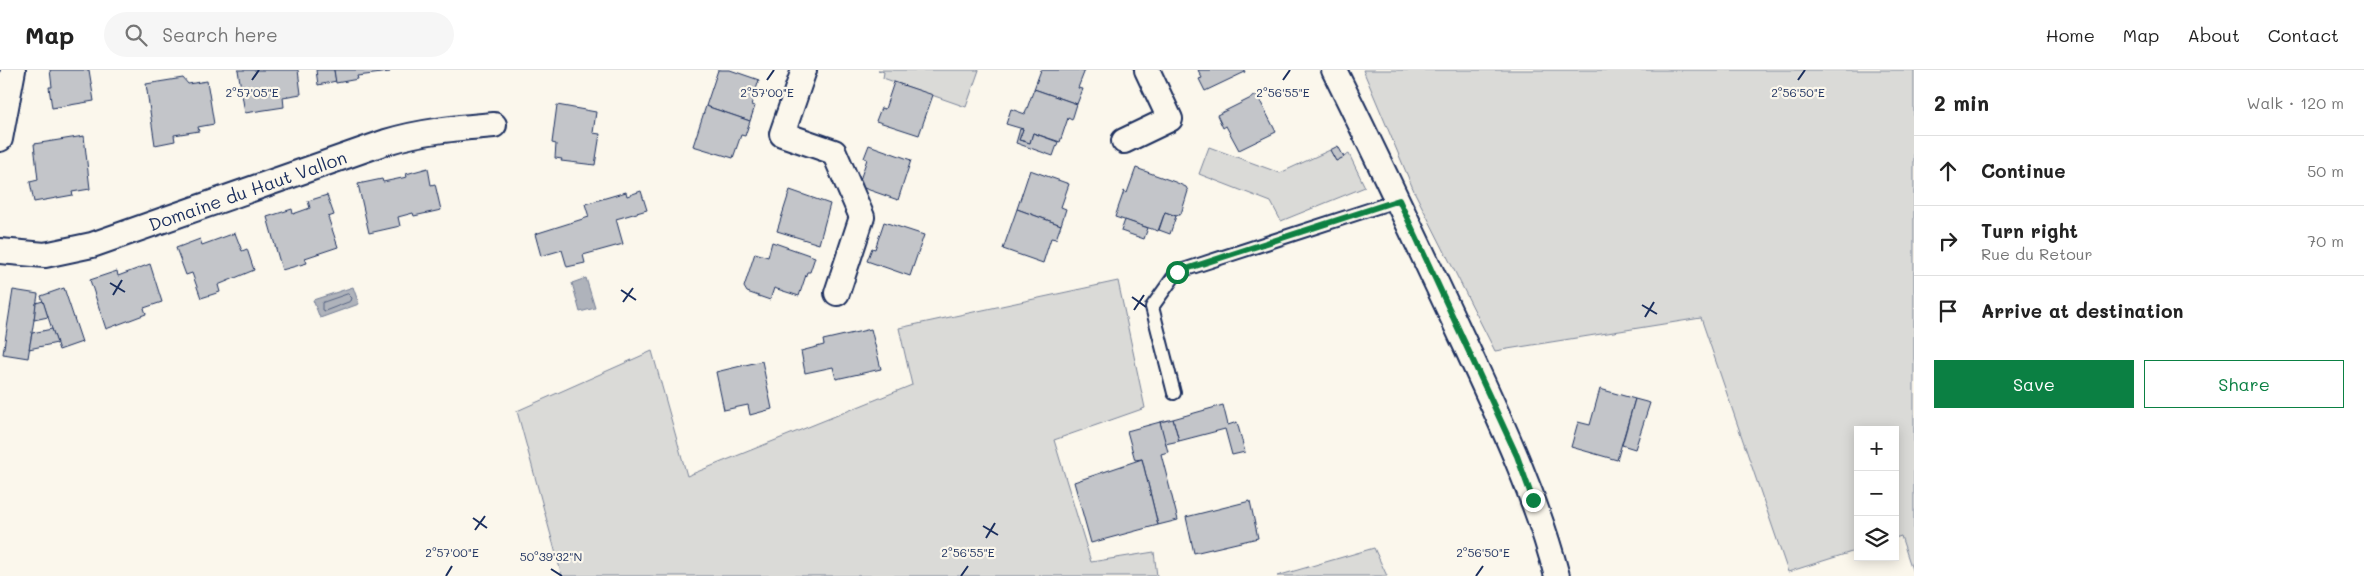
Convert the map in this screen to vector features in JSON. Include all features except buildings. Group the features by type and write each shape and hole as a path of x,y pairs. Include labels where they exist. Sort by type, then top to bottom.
{"street":[{"path":"0,139 13,70"},
{"path":"804,70 782,134 834,152 862,217 837,293"},
{"path":"1124,141 1170,119 1147,70"},
{"path":"1334,70 1399,200 1517,456 1544,530 1557,576"},
{"name":"Domaine du Haut Vallon","path":"0,251 45,255 92,245 412,134 494,125"}],"lane":[{"path":"1174,393 1152,307 1177,272 1399,200"}],"shaded area":[{"path":"878,70 979,70 966,107 883,78 884,72"},
{"path":"1363,70 1914,70 1914,576 1901,536 1899,537 1899,426 1854,426 1854,551 1788,572 1701,318 1495,351 1414,191"},
{"path":"1209,147 1280,173 1330,150 1336,161 1349,154 1365,187 1281,221 1271,202 1199,174"},
{"path":"1118,281 1145,408 1054,440 1091,562 1154,552 1157,576 562,576 517,411 652,351 687,476 912,385 899,328"},
{"path":"1374,548 1387,576 1277,576"}],"water":[{"path":"586,278 595,308 580,312 572,283"},
{"path":"353,287 359,304 320,318 313,300"}],"route":[{"path":"1177,272 1399,200 1517,456 1533,500"}]}
